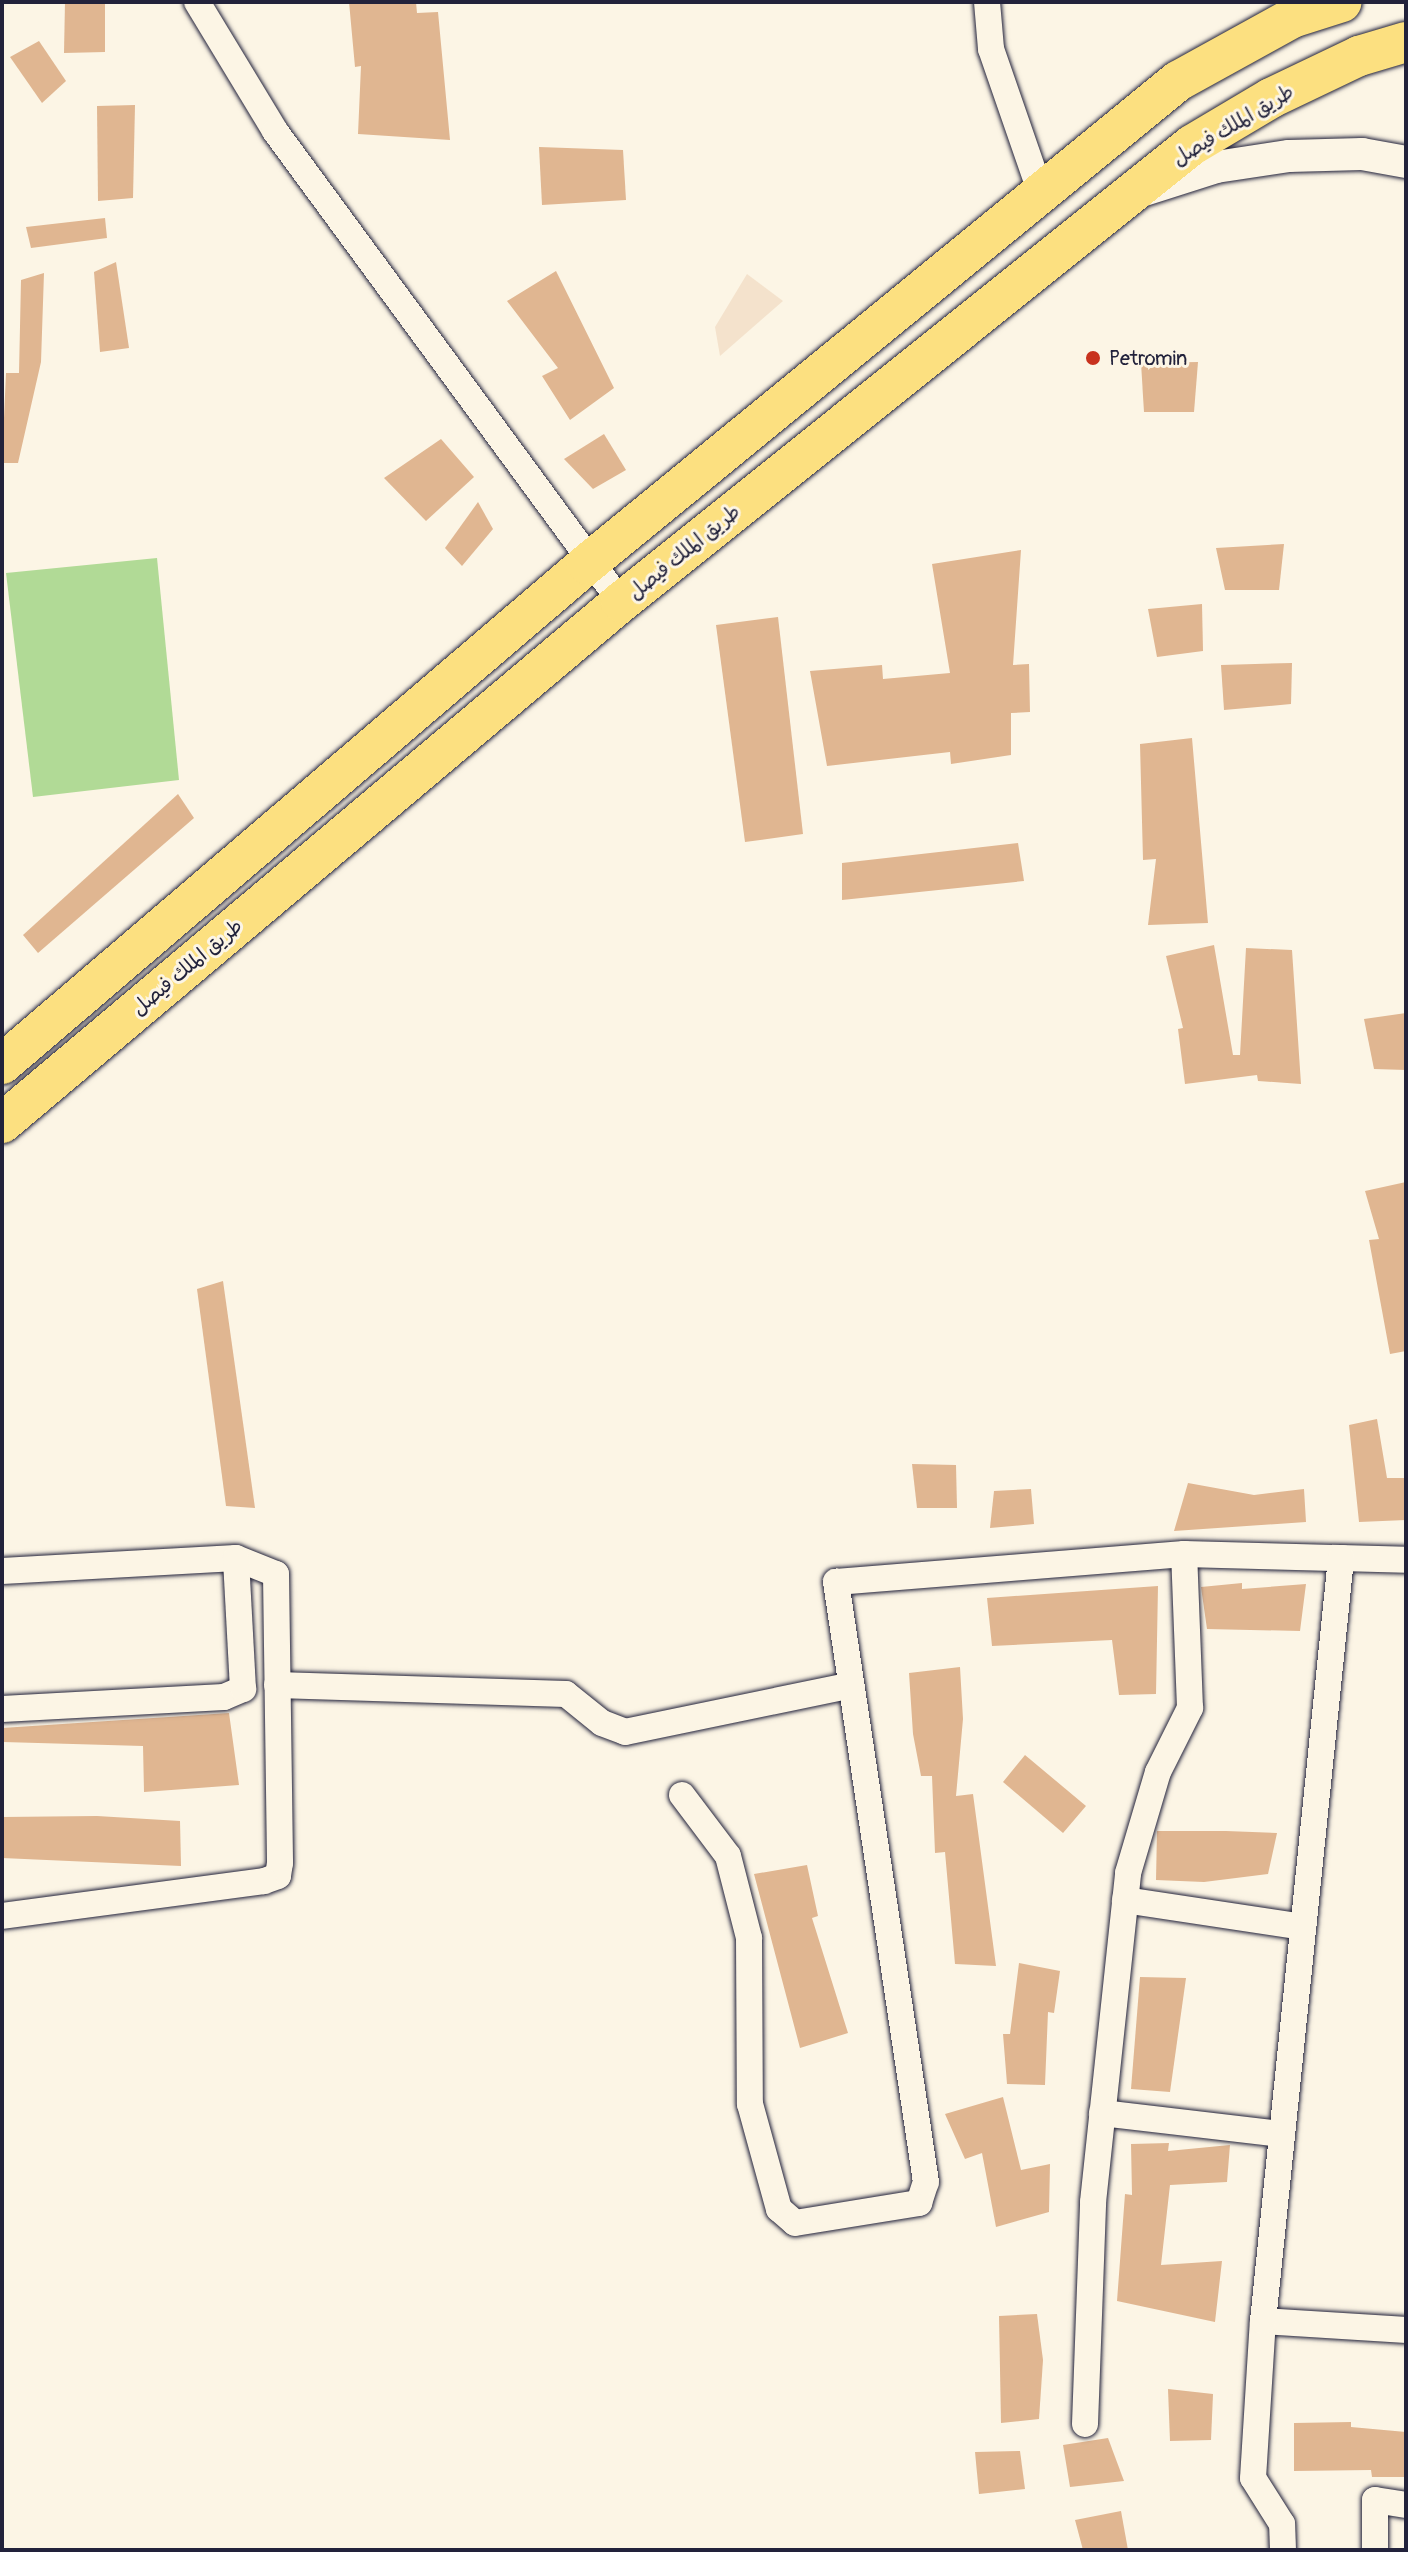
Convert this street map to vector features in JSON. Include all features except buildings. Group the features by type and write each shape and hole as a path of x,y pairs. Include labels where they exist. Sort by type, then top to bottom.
{"main road":[{"path":"2,1064 587,564 1178,81 1305,10 1342,2"},
{"name":"طريق الملك فيصل","path":"2,1123 621,602 1192,145 1271,98 1359,56 1406,42"}],"street":[{"path":"197,2 275,131 587,564 621,602"},
{"path":"987,2 991,49 1041,193"},
{"path":"1127,196 1216,167 1289,156 1362,154 1406,162"},
{"path":"1085,2424 1102,2113 1125,1900 1158,1772 1190,1708 1184,1554"},
{"path":"682,1795 728,1856 749,1938 750,2104 779,2209 795,2223 919,2203 926,2182 836,1582 1184,1554 1406,1560"},
{"path":"2,1709 224,1697 243,1689 236,1558"},
{"path":"2,1571 236,1558 276,1574 278,1876 2,1916"},
{"path":"1283,2550 1282,2524 1253,2478 1263,2321 1341,1558"},
{"path":"277,1685 566,1694 602,1723 625,1732 851,1685"},
{"path":"1125,1900 1303,1927"},
{"path":"1102,2113 1282,2134"},
{"path":"1263,2321 1406,2330"},
{"path":"1375,2550 1375,2500 1406,2505"}],"shaded area":[{"path":"747,274 783,301 720,356 715,327"}],"green space":[{"path":"157,558 179,780 33,797 6,573"}],"place":[{"name":"Petromin","path":"1093,358"}]}
